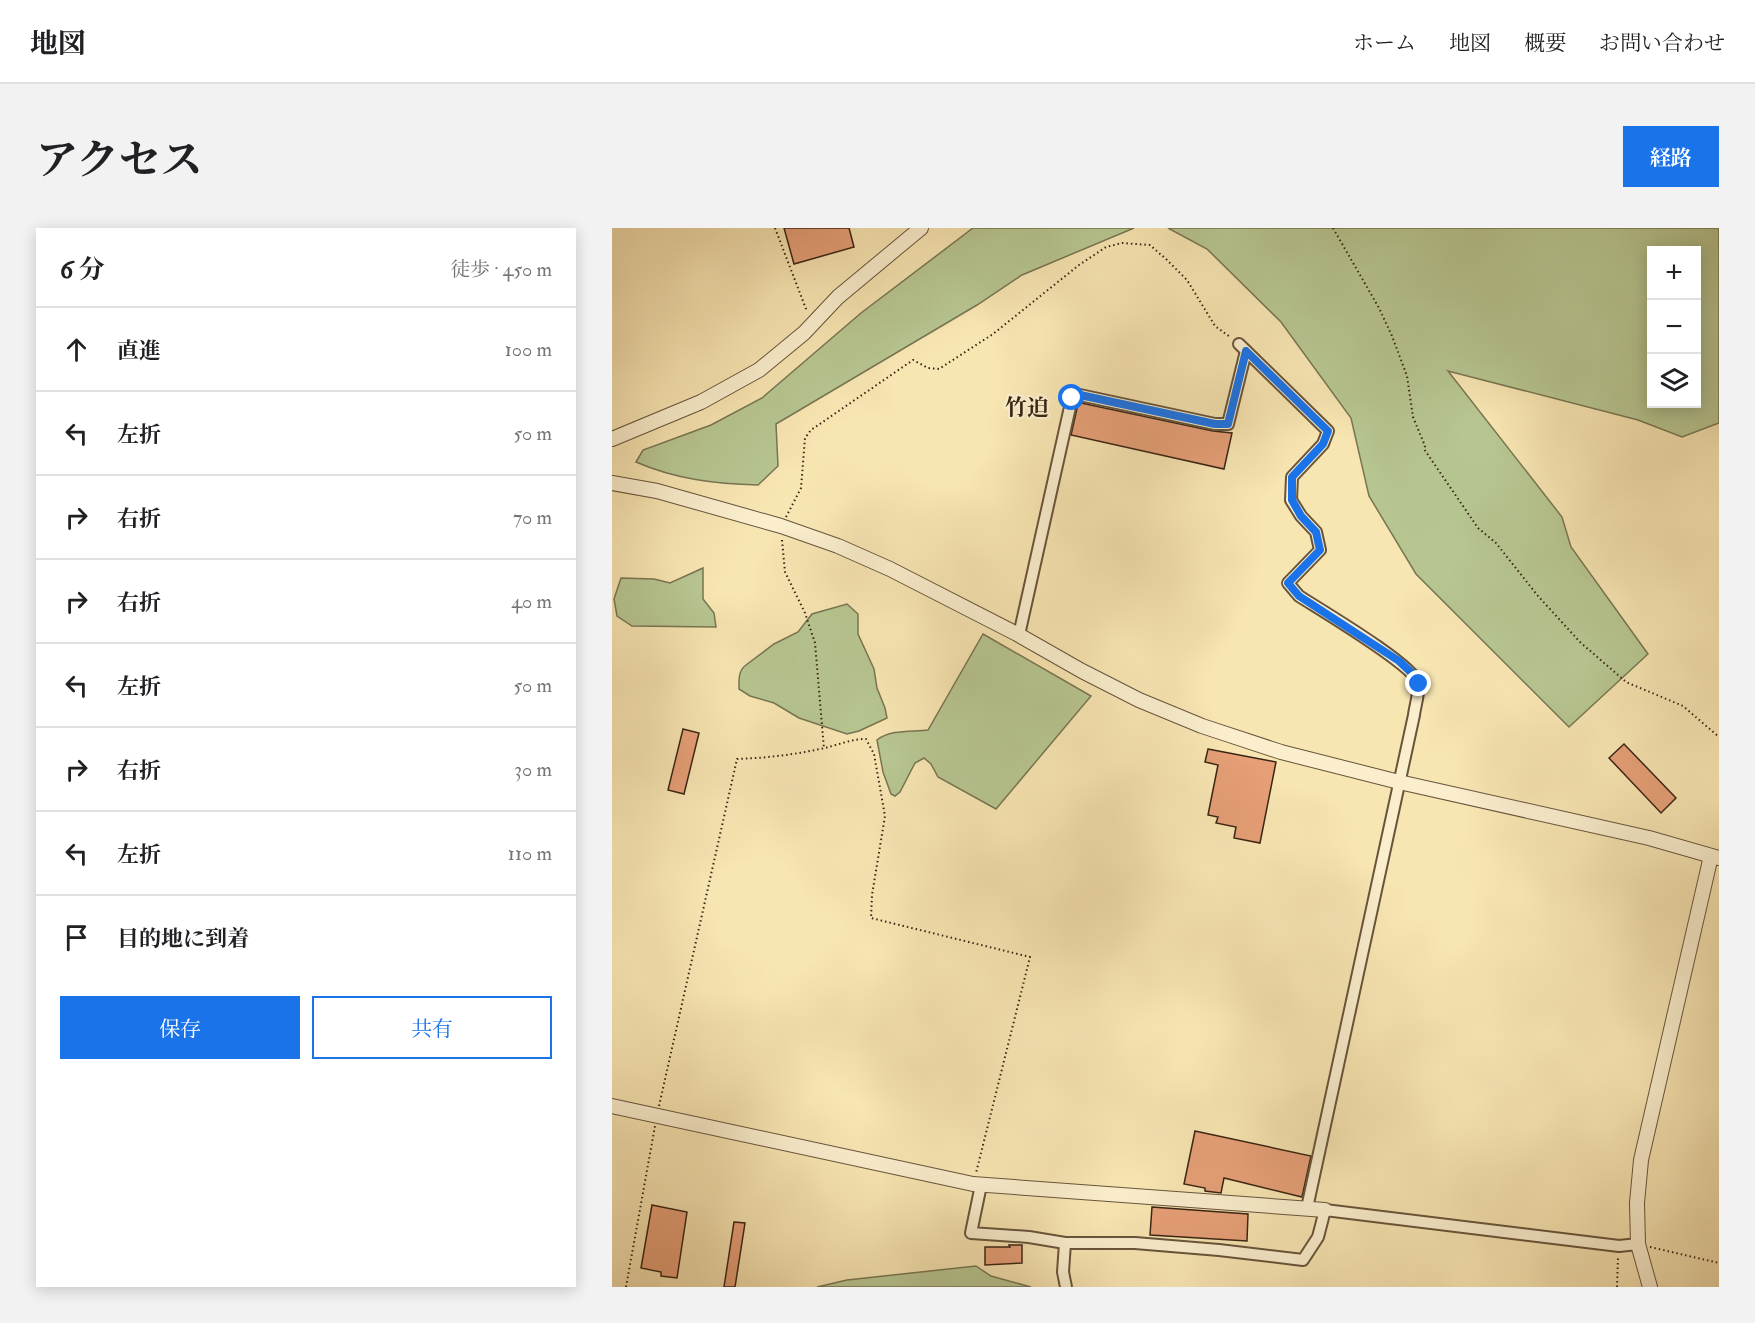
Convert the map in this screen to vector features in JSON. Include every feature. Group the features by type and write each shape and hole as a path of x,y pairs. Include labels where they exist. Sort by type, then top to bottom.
{"street":[{"path":"612,440 701,402 759,370 804,333 838,297 921,228"},
{"path":"1019,635 1072,398 1080,395 1215,424 1228,424 1243,347"},
{"path":"1243,347 1328,431 1323,444 1292,477 1292,500 1301,516 1316,532 1320,550 1288,583 1299,596 1399,661 1414,675 1419,684 1307,1208"},
{"path":"612,483 657,491 781,526 838,546 890,569 1139,700 1202,726 1281,752 1399,782 1649,838 1716,856 1641,1160 1637,1203 1638,1244 1650,1287"},
{"path":"612,1106 977,1184 1307,1208 1619,1246 1638,1244"},
{"path":"977,1184 970,1233 1065,1243 1135,1243 1303,1260 1318,1237 1325,1210"},
{"path":"1065,1243 1063,1272 1066,1287"}],"path":[{"path":"775,228 806,309 804,333"},
{"path":"1333,228 1379,308 1392,336 1407,376 1413,417 1425,446 1424,449 1461,506 1478,528 1496,543 1538,596 1580,642 1626,682 1683,706 1719,737"},
{"path":"824,749 815,643 806,612 784,572 781,526 801,488 805,438 811,430 912,360 928,368 939,369 993,334 1079,265 1106,247 1122,243 1150,245 1187,280 1215,326 1243,347"},
{"path":"626,1287 657,1115 737,759 776,757 824,749 853,739 866,739 874,754 885,816 870,918 1030,957 977,1184"},
{"path":"1638,1244 1719,1263"},
{"path":"1617,1287 1619,1246"}],"green space":[{"path":"973,228 1134,228 1022,275 977,305 776,424 778,466 758,485 696,480 665,473 636,462 643,450 711,425 762,398 861,313"},
{"path":"1168,228 1719,228 1719,423 1682,437 1638,420 1448,371 1562,517 1571,547 1648,654 1569,727 1416,574 1369,496 1351,418 1281,322 1207,249"},
{"path":"703,568 703,599 714,613 716,627 632,626 617,616 614,599 621,578 654,579 670,583"},
{"path":"847,604 858,614 858,634 874,669 877,688 887,718 847,734 799,718 774,703 750,696 739,689 740,673 743,667 774,644 798,632 812,614"},
{"path":"983,634 1091,696 996,809 938,777 931,764 924,758 915,763 900,792 895,796 891,794 883,772 877,740 889,734 928,730"},
{"path":"976,1266 991,1276 1031,1287 817,1287 847,1280"}],"building":[{"path":"784,228 849,228 854,247 794,264"},
{"path":"1078,404 1232,433 1224,469 1071,435"},
{"path":"683,729 699,733 684,794 668,790"},
{"path":"1624,744 1676,798 1661,813 1609,758"},
{"path":"1208,749 1276,762 1260,843 1234,838 1236,827 1216,823 1218,817 1208,815 1218,765 1205,762"},
{"path":"1195,1131 1311,1156 1302,1197 1224,1178 1221,1193 1205,1191 1205,1188 1184,1184"},
{"path":"652,1205 687,1212 677,1278 661,1276 661,1272 641,1268"},
{"path":"1152,1207 1248,1214 1247,1241 1150,1235"},
{"path":"734,1222 745,1223 735,1287 724,1287"},
{"path":"1009,1245 1022,1245 1022,1263 985,1265 985,1247 1010,1247"}],"district":[{"name":"竹迫","path":"1027,407"}],"route":[{"path":"1072,398 1080,395 1215,424 1228,424 1246,351 1328,431 1323,444 1292,477 1292,500 1301,516 1316,532 1320,550 1288,583 1299,596 1399,661 1414,675 1419,684"}]}
